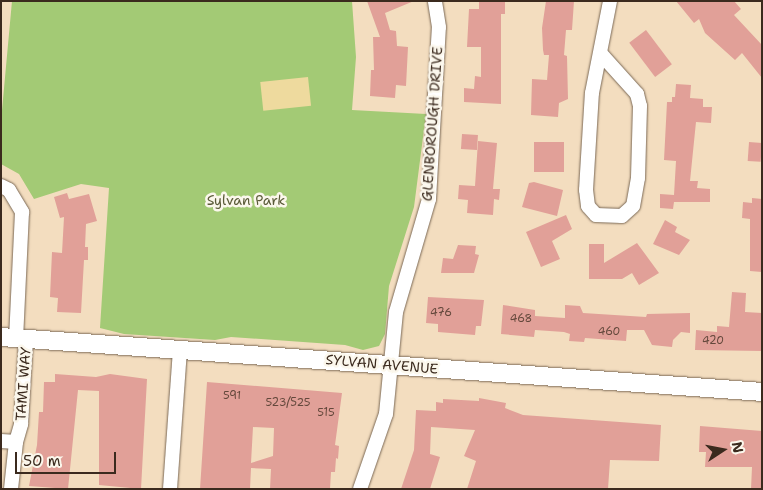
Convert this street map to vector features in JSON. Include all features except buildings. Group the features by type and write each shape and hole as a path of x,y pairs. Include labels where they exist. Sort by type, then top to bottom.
{"street":[{"name":"GLENBOROUGH DRIVE","path":"360,489 386,414 396,312 429,199 439,27 435,1"},
{"path":"601,54 637,94 640,106 638,178 633,206 622,216 596,216 588,206 586,190 592,93 610,1"},
{"name":"TAMI WAY","path":"1,186 8,190 22,212 15,338 22,424 16,442 11,489"},
{"name":"SYLVAN AVENUE","path":"15,338 392,363 513,376 762,392"},
{"path":"170,489 180,349"},
{"path":"1,441 16,442"}],"green space":[{"name":"Sylvan Park","path":"12,1 352,1 356,57 352,110 426,114 414,207 389,286 385,334 379,346 363,350 345,345 231,337 215,340 124,334 100,328 109,188 81,184 34,199 19,174 1,164 1,121"}],"sand":[{"path":"308,77 311,106 263,111 260,82"}]}
